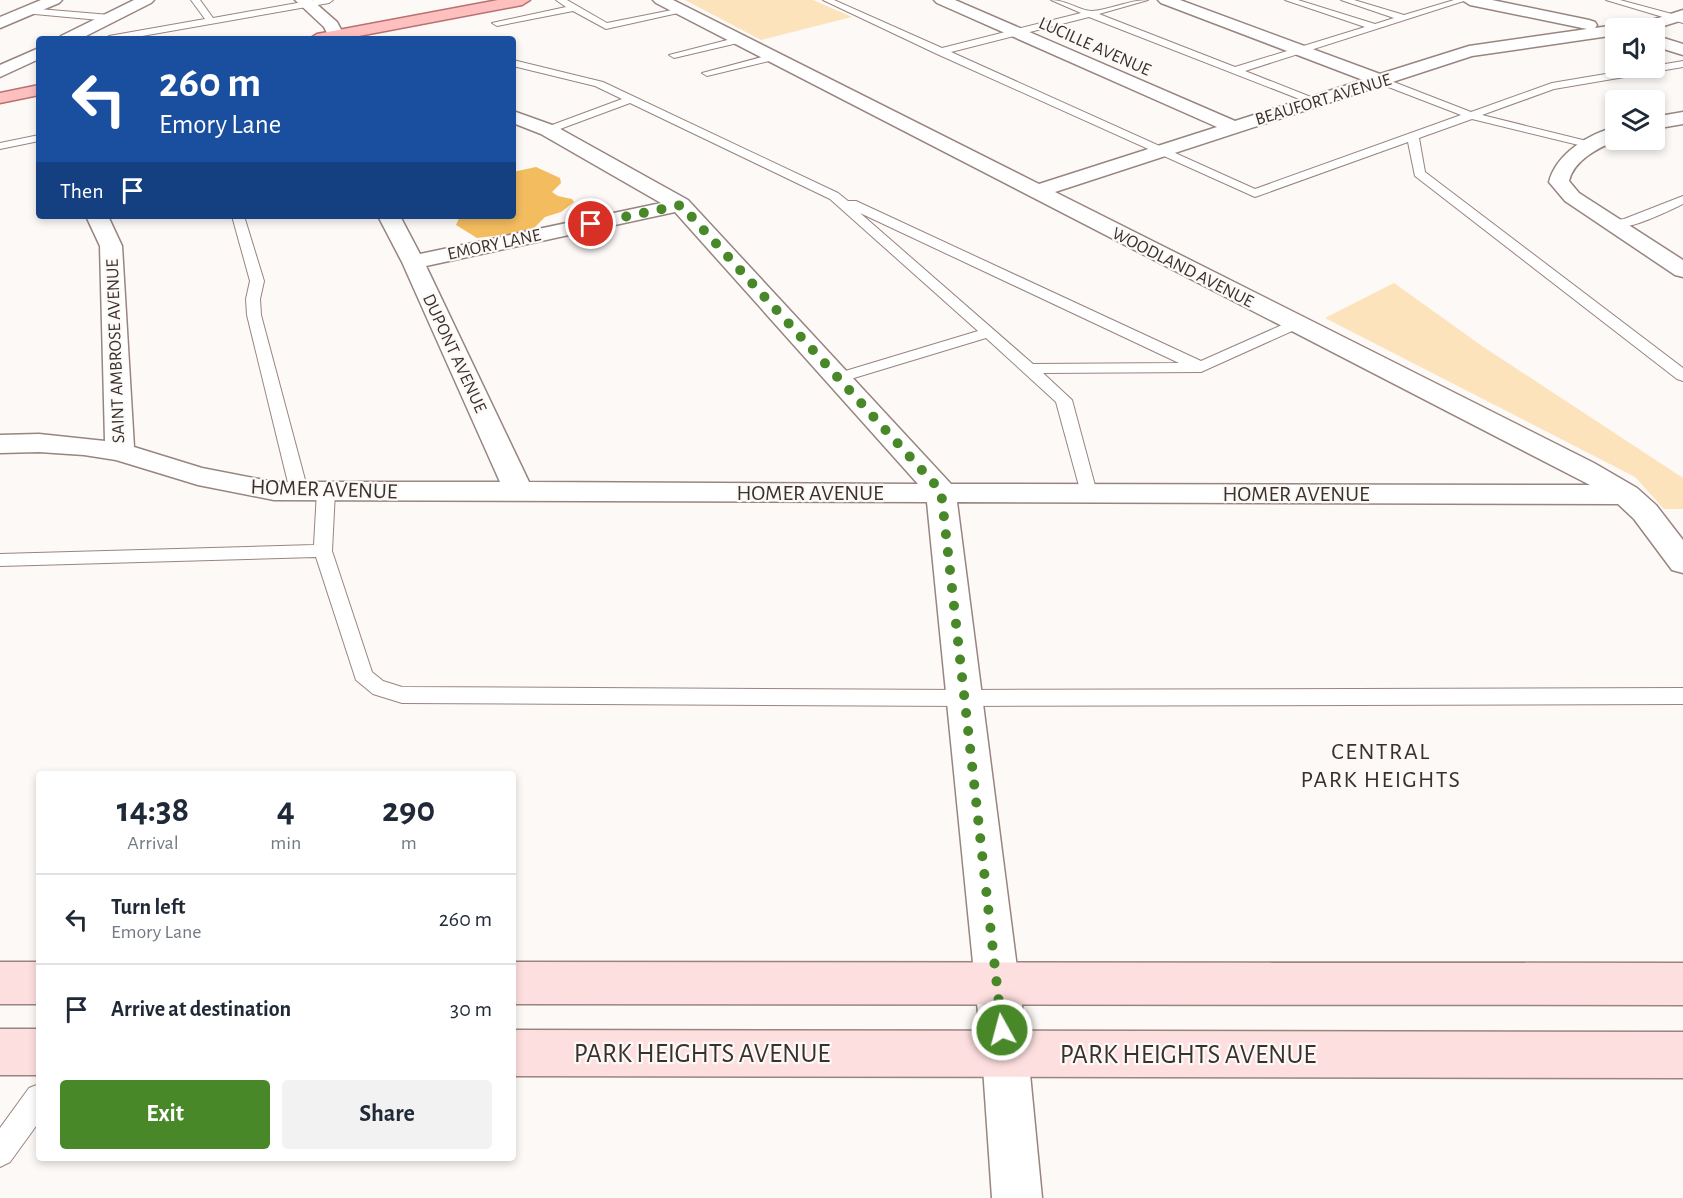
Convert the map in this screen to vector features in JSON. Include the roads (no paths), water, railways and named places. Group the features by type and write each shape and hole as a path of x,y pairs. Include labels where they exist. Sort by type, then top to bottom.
{"main road":[{"path":"343,36 522,0"},
{"path":"0,98 36,91"},
{"path":"0,983 36,983"},
{"path":"516,983 1683,984"},
{"path":"0,1052 36,1052"},
{"name":"PARK HEIGHTS AVENUE","path":"516,1053 1683,1056"}],"street":[{"path":"0,23 54,0"},
{"path":"73,36 146,0"},
{"name":"WOODLAND AVENUE","path":"661,0 1584,469 1626,495 1645,512 1683,562"},
{"name":"LUCILLE AVENUE","path":"942,0 1233,127"},
{"path":"1166,0 1382,81"},
{"path":"1470,0 1605,28"},
{"path":"305,2 331,25 337,36"},
{"path":"1665,21 1680,17"},
{"name":"BEAUFORT AVENUE","path":"1035,192 1312,101 1477,50 1605,31"},
{"path":"1665,44 1683,50"},
{"path":"0,72 36,54"},
{"path":"516,118 548,130 681,205 941,491 1005,1053 1017,1198"},
{"path":"1665,121 1683,118"},
{"path":"1605,138 1591,145 1563,168 1559,174 1559,182 1572,197 1683,270"},
{"name":"EMORY LANE","path":"413,262 681,205"},
{"name":"SAINT AMBROSE AVENUE","path":"98,219 111,246 120,452"},
{"name":"DUPONT AVENUE","path":"391,219 413,262 519,492"},
{"name":"HOMER AVENUE","path":"0,444 39,443 84,446 120,452 236,485 274,491 941,491 1626,495"}],"lane":[{"path":"195,0 212,21"},
{"path":"126,36 305,2 329,0"},
{"path":"560,0 606,26 682,10"},
{"path":"827,0 1255,193 1413,138 1552,86 1683,64"},
{"path":"1056,0 1312,101"},
{"path":"940,52 1144,0"},
{"path":"1289,0 1374,27"},
{"path":"1345,0 1403,18"},
{"path":"1234,71 1463,0"},
{"path":"1610,0 1680,17"},
{"path":"497,23 574,8"},
{"path":"27,11 110,18"},
{"path":"674,55 739,40"},
{"path":"707,74 773,57"},
{"path":"516,64 599,84 1201,367"},
{"path":"1382,81 1470,115 1591,145"},
{"path":"548,130 631,99"},
{"path":"1413,138 1419,173 1683,376"},
{"path":"0,146 36,139"},
{"path":"834,196 1064,400 1088,493"},
{"path":"1614,224 1626,223 1683,200"},
{"path":"239,219 257,281 253,299 254,315 313,491 323,551 363,675 370,684 381,690 402,694 965,698 1683,696"},
{"path":"1028,369 1201,367 1296,324"},
{"path":"837,378 988,333"},
{"path":"0,560 323,551"},
{"path":"0,1152 36,1102"}],"district":[{"name":"CENTRAL PARK HEIGHTS","path":"1381,765"}]}
